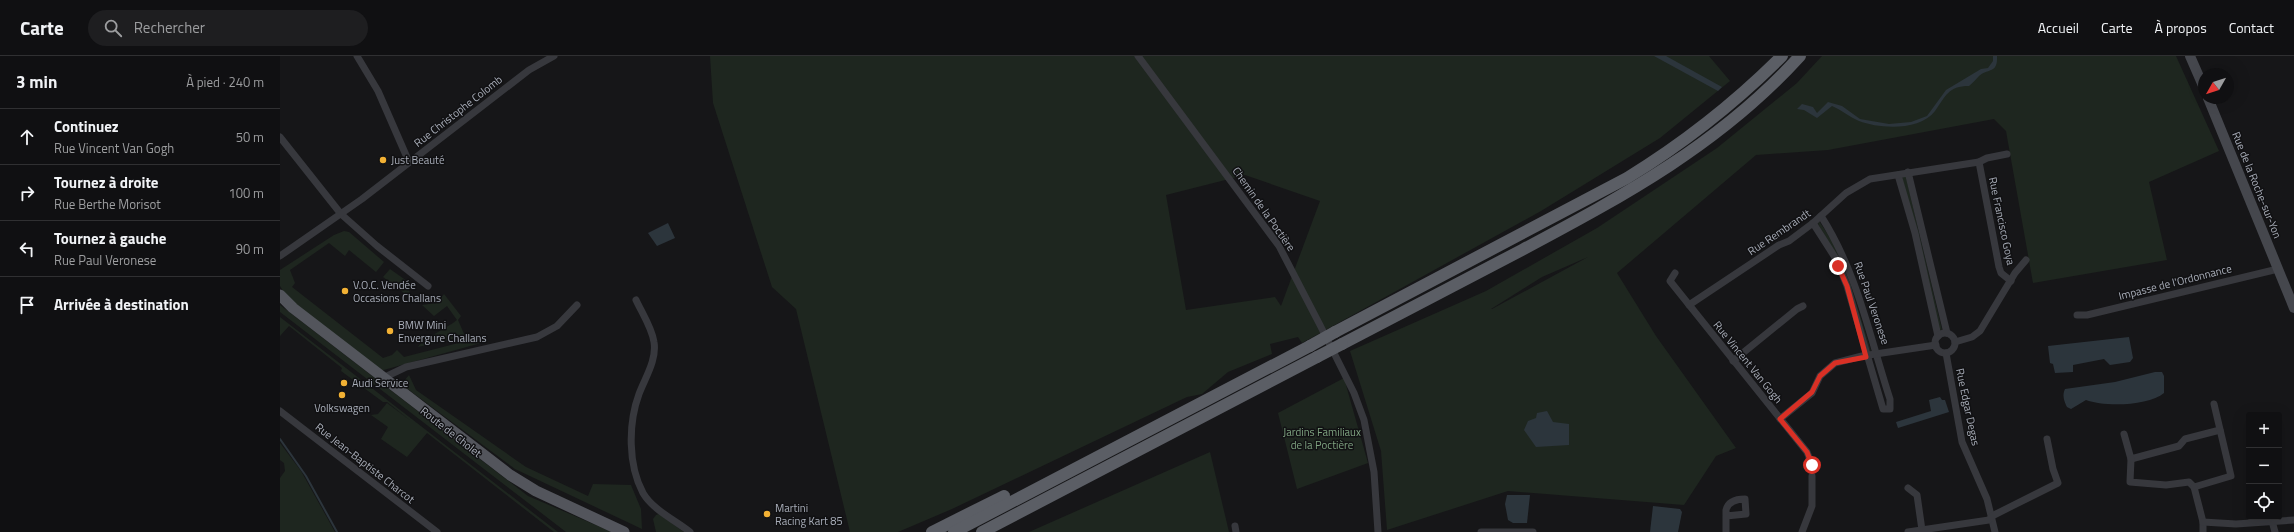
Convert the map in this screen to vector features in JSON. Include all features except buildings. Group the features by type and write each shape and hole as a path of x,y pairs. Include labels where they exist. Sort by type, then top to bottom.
{"highway":[{"path":"954,532 1628,178 1704,126 1751,86 1782,56"},
{"path":"982,532 1584,217 1659,174 1730,121 1771,86 1800,56"},
{"path":"932,532 1004,496 1069,472"}],"main road":[{"path":"2190,56 2198,74"},
{"name":"Rue de la Roche-sur-Yon","path":"2211,104 2294,308"},
{"name":"Route de Cholet","path":"280,295 293,308 517,480 624,532"},
{"name":"Route de Cholet","path":"280,302 293,308"}],"street":[{"path":"357,56 378,91 409,162"},
{"name":"Rue Christophe Colomb","path":"280,256 341,214 529,70 554,56"},
{"name":"Chemin de la Poctière","path":"1138,56 1279,246 1347,379 1367,433 1377,492 1378,532"},
{"path":"280,137 341,214 377,246 428,286"},
{"name":"Rue Rembrandt","path":"1689,305 1778,245 1789,241 1813,223 1846,193 1861,183 1870,179 1979,162 1987,158 2007,154"},
{"name":"Rue Francisco Goya","path":"1979,162 1999,268 2011,281"},
{"path":"1903,174 1947,333"},
{"path":"1903,174 1938,336 1936,345 1940,351 1946,353 1954,348 1955,342 1953,336 1947,333 1938,336"},
{"name":"Rue Paul Veronese","path":"1813,223 1836,259 1847,286 1866,357 1883,409 1890,409 1890,399 1878,364 1878,355 1849,267 1821,216"},
{"path":"1955,342 1972,337 1980,331 2026,260"},
{"name":"Impasse de l'Ordonnance","path":"2077,315 2087,315 2278,268"},
{"name":"Rue Vincent Van Gogh","path":"1675,273 1670,281 1807,452 1812,465"},
{"path":"636,300 650,330 654,349 633,420 632,440 637,475 644,493 651,503 690,532"},
{"path":"383,378 406,367 537,337 557,326 577,304"},
{"path":"1733,361 1797,309 1803,306"},
{"path":"1780,419 1812,392 1820,376 1835,363 1936,345"},
{"name":"Rue Edgar Degas","path":"1946,353 1962,442 1984,489 1995,532"},
{"path":"2194,487 2231,476 2214,404"},
{"name":"Rue Jean-Baptiste Charcot","path":"280,411 437,532"},
{"path":"2130,459 2179,446 2185,439 2220,430"},
{"path":"2124,434 2130,459 2130,482 2166,485 2188,482 2194,487 2203,522 2203,532"},
{"path":"1908,532 1989,520 1992,516 2058,483 2053,469 2047,440"},
{"path":"1802,532 1812,506 1812,476"},
{"path":"1908,488 1917,495 1922,530"},
{"path":"1726,516 1726,532"},
{"path":"2203,522 2236,524 2294,520"},
{"path":"2272,522 2275,532"},
{"path":"1481,532 1533,532"}],"green space":[{"path":"710,56 1709,56 1730,81 1660,138 1541,211 1302,343 1298,337 1270,344 1272,354 1228,372 1202,394 1187,397 952,509 898,532 850,532 796,309 772,287 713,103","holes":["1245,175 1320,201 1281,306 1275,297 1186,310 1166,195"]},
{"path":"1822,56 2176,56 2219,151 2149,182 2167,260 2033,283 2006,131 1994,119 1828,150 1756,155 1617,273 1656,336 1736,448 1716,456 1684,505 1508,491 1387,530 1381,451 1350,351 1486,291 1597,228 1717,148 1797,83","holes":["1588,257 1492,309 1542,277"]},
{"path":"1902,177 1906,177 1942,330 1939,329"},
{"path":"1819,221 1842,256 1871,351 1868,350 1838,258 1818,224"},
{"path":"344,231 349,232 384,262 376,272 349,250 345,256 329,243 290,270 295,283 292,287 383,358 392,355 397,350 404,357 478,338 481,343 380,371 288,299 280,286 280,270 334,235"},
{"path":"390,269 407,281 410,294 404,293 383,277"},
{"path":"444,294 461,316 458,320 465,336 418,347 457,320 447,306 434,316 422,305 437,303"},
{"path":"280,305 528,496 612,532 566,532 280,312"},
{"path":"280,317 558,532 554,532 427,433 407,457 381,439 388,427 371,415 378,414 387,403 411,421 387,402 383,402 341,371 342,368 289,326 280,336"},
{"path":"409,375 416,390 526,467 588,496 593,484 631,485 641,509 642,529 515,469 405,387 404,381"},
{"name":"Jardins Familiaux de la Poctière","path":"1344,378 1368,463 1297,489 1278,413"},
{"path":"280,443 301,471 335,532 280,532 280,478 285,471 284,463 280,460"},
{"path":"1210,452 1229,532 1029,532"},
{"path":"659,514 684,532 656,532 653,519"}],"shaded area":[{"path":"1654,56 1666,56 1722,87 1718,91"},
{"path":"1993,56 1997,56 1997,62 1996,66 1992,70 1979,76 1969,86 1962,86 1952,90 1945,96 1935,111 1928,118 1910,125 1888,127 1868,124 1855,119 1832,106 1817,118 1804,110 1797,109 1802,104 1813,107 1817,113 1828,102 1842,106 1860,119 1889,124 1911,122 1927,116 1946,90 1981,69 1988,68 1993,61"},
{"path":"668,223 675,238 657,246 648,233"},
{"path":"2129,337 2133,358 2130,362 2110,365 2104,359 2073,365 2073,372 2055,373 2053,364 2050,363 2048,346"},
{"path":"2155,372 2162,372 2164,376 2164,393 2148,401 2126,404 2104,404 2086,400 2071,409 2067,407 2064,400 2065,389 2115,382"},
{"path":"1940,397 1942,400 1945,400 1949,412 1898,428 1896,422 1931,411 1929,400"},
{"path":"1547,411 1553,422 1569,424 1569,445 1536,447 1524,430 1528,421 1536,418 1537,413"},
{"path":"1507,495 1530,495 1527,523 1513,523 1508,520 1505,504"},
{"path":"1653,506 1680,509 1682,512 1678,532 1650,532"}],"waterway":[{"path":"280,439 306,476 337,532"}],"place":[{"name":"Just Beauté","path":"383,160"},
{"name":"V.O.C. Vendée Occasions Challans","path":"345,291"},
{"name":"BMW Mini Envergure Challans","path":"390,331"},
{"name":"Audi Service","path":"344,383"},
{"name":"Volkswagen","path":"342,395"},
{"name":"Martini Racing Kart 85","path":"767,514"}],"route":[{"path":"1812,465 1812,460 1807,452 1780,419 1812,392 1820,376 1835,363 1862,356 1866,357 1866,352 1847,286 1838,266"}]}
